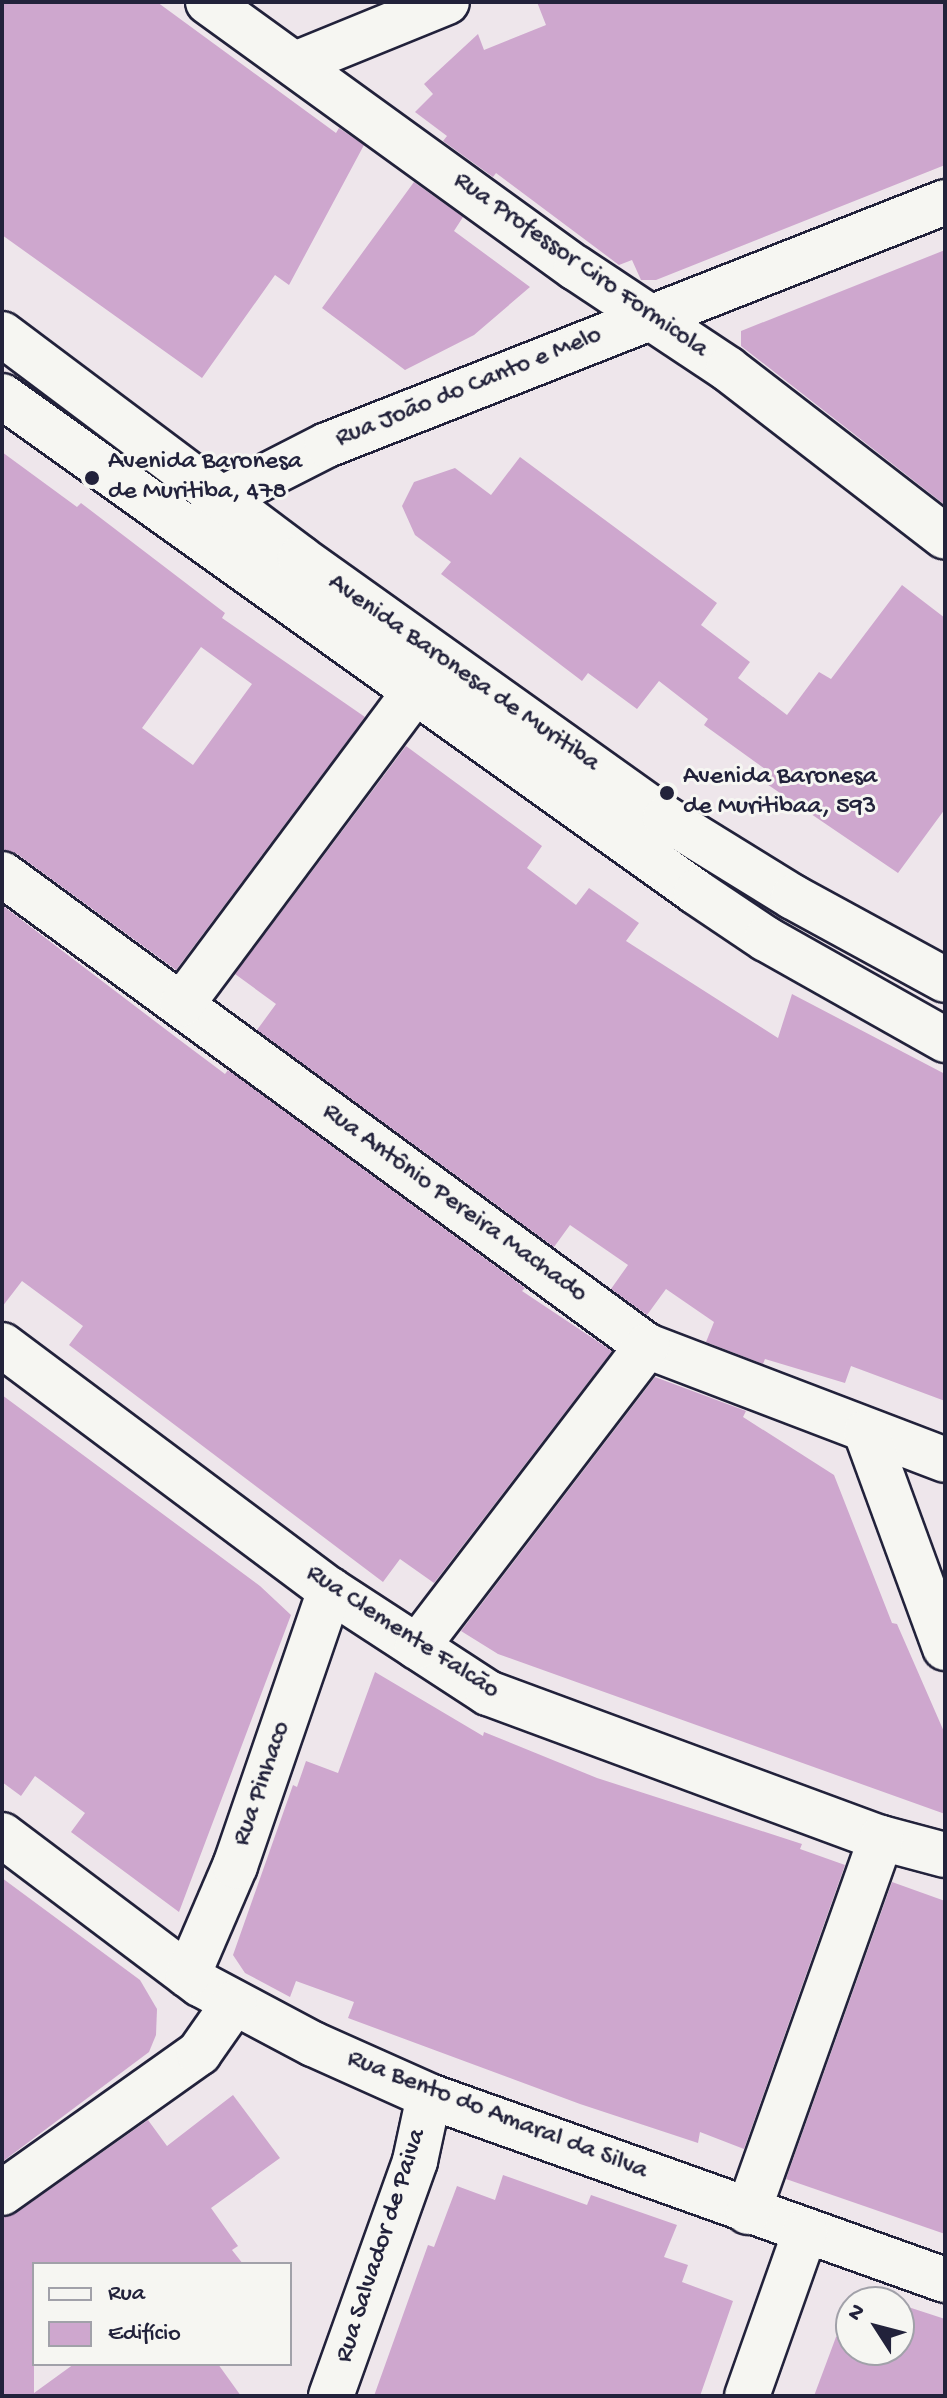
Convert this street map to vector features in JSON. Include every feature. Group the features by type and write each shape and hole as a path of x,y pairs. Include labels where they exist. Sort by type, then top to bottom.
{"street":[{"name":"Rua Professor Ciro Formicola","path":"208,2 576,268 652,315 945,537"},
{"path":"295,64 447,2"},
{"name":"Rua João do Canto e Melo","path":"195,537 221,499 327,445 945,202"},
{"name":"Avenida Baronesa de Muritiba","path":"2,334 221,499 665,818 793,897 945,980"},
{"name":"Avenida Baronesa de Muritiba","path":"2,396 414,693 766,939 945,1040"},
{"path":"182,1004 414,693"},
{"name":"Rua Antônio Pereira Machado","path":"2,874 647,1346 945,1460"},
{"name":"Rua Clemente Falcão","path":"2,1345 330,1590 488,1693 881,1838 945,1855"},
{"path":"417,1647 647,1346"},
{"path":"866,1432 945,1648"},
{"name":"Rua Pinhaco","path":"188,1975 235,1866 330,1590"},
{"name":"Rua Bento do Amaral da Silva","path":"2,1835 188,1975 234,2003 429,2096 945,2280"},
{"path":"748,2212 881,1838"},
{"path":"2,2193 199,2053 234,2003"},
{"name":"Rua Salvador de Paiva","path":"331,2396 415,2161 429,2096"},
{"path":"747,2396 805,2232"}],"building":[{"path":"2,2 157,2 336,133 339,128 364,145 289,285 275,275 202,378 2,235"},
{"path":"537,2 945,2 945,165 656,280 641,280 632,260 619,265 496,173 493,177 443,141 447,136 415,112 433,94 424,84 478,34 484,50 546,25"},
{"path":"414,182 463,217 454,231 530,287 474,335 405,370 322,308"},
{"path":"945,250 945,505 741,346 741,331"},
{"path":"2,452 77,507 81,503 225,613 222,618 365,717 176,970 17,854 2,849","holes":["201,647 252,684 193,765 142,728"]},
{"path":"520,457 717,603 701,625 750,662 738,678 787,715 819,672 831,679 902,585 945,618 945,809 898,873 758,778 765,769 704,725 708,719 659,681 637,709 588,673 582,681 441,574 451,562 415,535 402,506 414,482 455,468 491,495"},
{"path":"406,746 542,846 527,868 576,905 589,888 639,923 626,941 778,1038 792,994 945,1074 945,1401 851,1366 845,1383 765,1359 763,1364 706,1342 714,1322 666,1289 647,1315 611,1289 628,1265 570,1225 554,1247 257,1030 276,1004 235,974"},
{"path":"2,905 225,1074 228,1070 525,1288 522,1291 612,1351 434,1583 400,1559 383,1582 69,1345 83,1326 22,1281 2,1307"},
{"path":"655,1377 746,1411 743,1417 834,1475 892,1623 897,1624 945,1734 945,1814 498,1654 461,1631"},
{"path":"2,1395 260,1586 291,1615 179,1912 71,1832 85,1813 35,1776 21,1796 2,1782"},
{"path":"375,1672 483,1736 484,1732 597,1778 802,1844 800,1849 845,1865 744,2149 700,2132 698,2143 580,2104 348,2018 354,2002 296,1981 290,1997 245,1973 233,1955 293,1785 297,1787 306,1761 338,1773"},
{"path":"2,1878 140,1980 157,2009 156,2035 149,2052 2,2162"},
{"path":"892,1882 945,1901 945,2234 786,2179"},
{"path":"233,2095 280,2158 211,2208 238,2246 232,2250 241,2262 32,2262 34,2393 71,2366 219,2366 241,2396 2,2396 2,2218 16,2213 148,2120 167,2146"},
{"path":"503,2175 587,2205 591,2195 677,2225 664,2257 688,2265 682,2282 733,2301 700,2396 374,2396 428,2245 434,2247 457,2186 495,2200"},
{"path":"915,2309 945,2319 945,2396 814,2396 835,2340 835,2366 915,2366"}],"place":[{"name":"Avenida Baronesa de Muritiba, 478","path":"92,478"},
{"name":"Avenida Baronesa de Muritibaa, 593","path":"667,793"}]}
